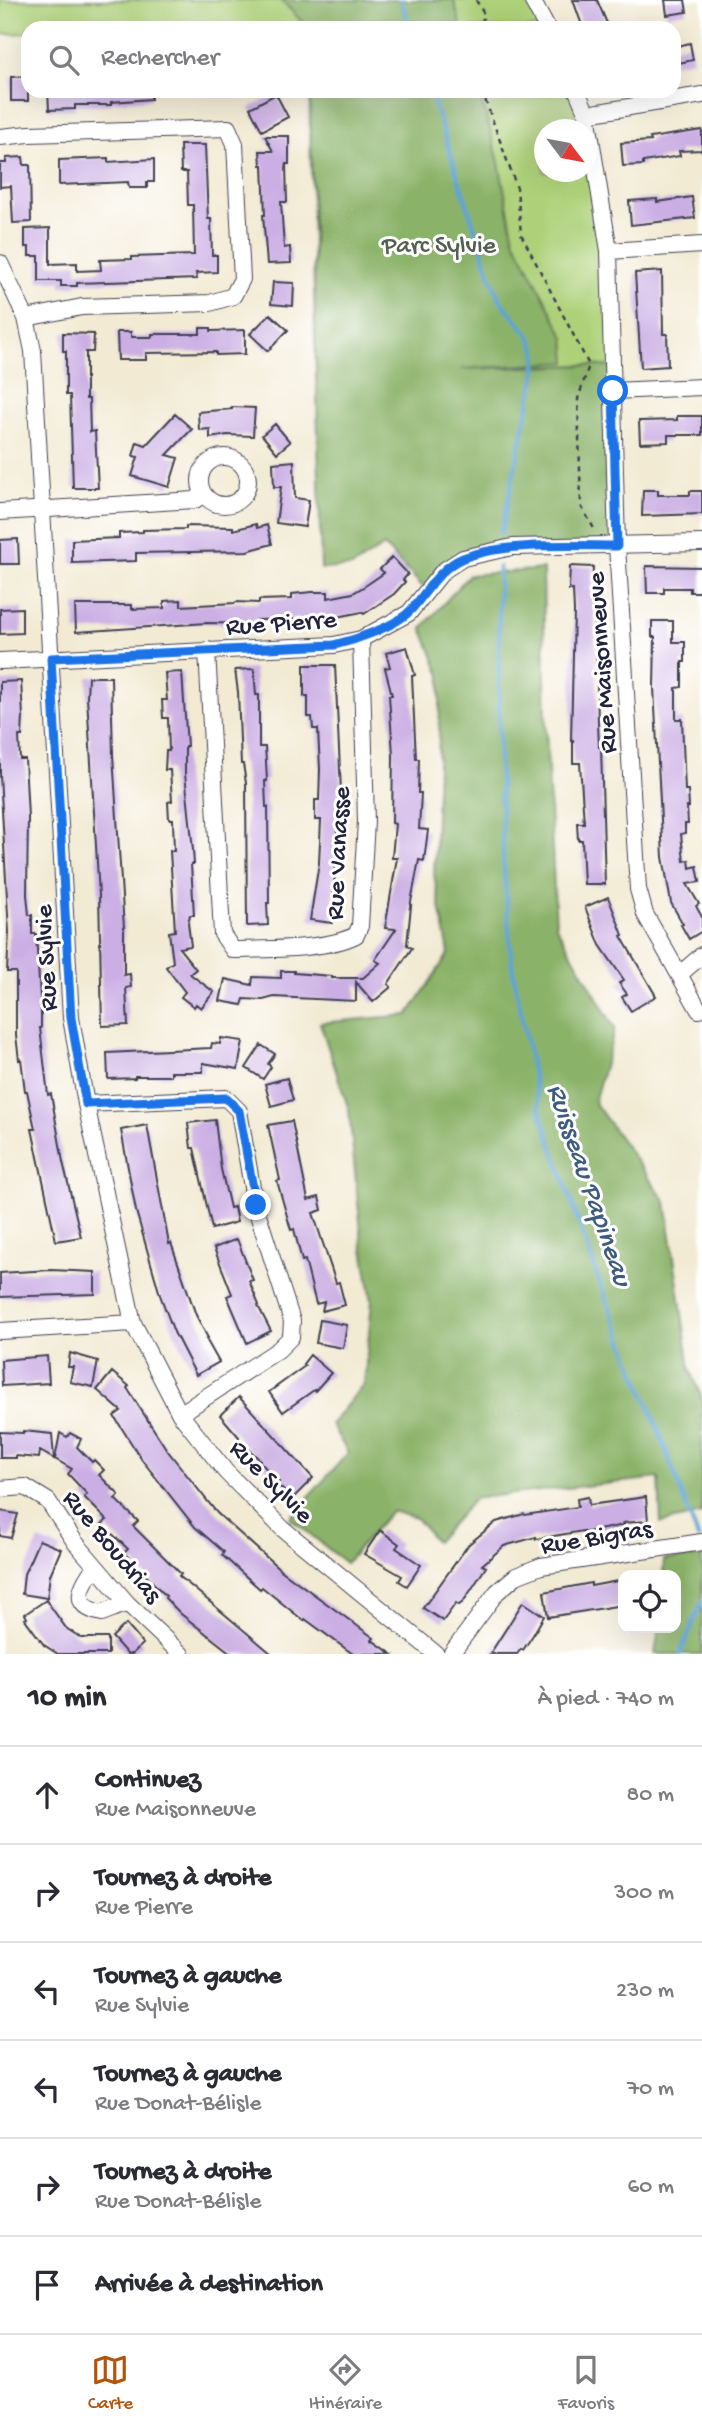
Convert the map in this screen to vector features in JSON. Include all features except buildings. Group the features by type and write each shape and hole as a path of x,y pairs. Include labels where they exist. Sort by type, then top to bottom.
{"street":[{"path":"532,0 543,21"},
{"path":"587,114 702,96"},
{"name":"Rue Maisonneuve","path":"580,98 587,114 609,251 613,391 611,546 638,889 645,914 699,1010"},
{"path":"0,137 228,128 234,144 242,279 233,296 210,303 82,307 26,318"},
{"path":"609,251 702,245"},
{"name":"Rue Sylvie","path":"0,263 26,318 33,351 71,1018 86,1104 132,1322 180,1414 226,1472 283,1529 436,1654"},
{"path":"613,391 702,387"},
{"path":"0,512 195,499 203,494"},
{"name":"Rue Pierre","path":"0,661 334,645 361,639 409,613 443,571 463,558 512,547 702,543"},
{"name":"Rue Vanasse","path":"207,650 222,934 233,950 262,950 342,942 356,935 360,926 366,821 361,639"},
{"path":"679,975 702,955"},
{"path":"86,1104 226,1098 239,1111 256,1205 292,1321 290,1337 278,1350 180,1414"},
{"path":"0,1331 132,1322"},
{"name":"Rue Boudrias","path":"0,1489 25,1487 48,1501 75,1542 127,1603 181,1654"},
{"name":"Rue Bigras","path":"451,1654 497,1592 516,1576 541,1566 702,1542"},
{"path":"95,1566 80,1594 87,1608 102,1613 127,1603"}],"path":[{"path":"476,0 484,13 482,21"},
{"path":"485,98 517,188 521,234 589,365 578,399 581,506 611,546"}],"green space":[{"path":"0,0 532,0 543,21 21,21 21,33 0,34"},
{"path":"281,0 454,0 459,21 301,21"},
{"name":"Parc Sylvie","path":"309,98 580,98 588,119 534,119 534,182 597,182 597,176 609,251 613,367 589,365 423,371 316,382"},
{"path":"310,98 481,98 498,158 514,239 565,338 567,362 461,369 589,365 613,367 617,546 463,558 427,591 384,546 352,567 321,569"},
{"path":"543,569 546,729 556,926 615,1029 594,1102 666,1202 690,1368 702,1399 702,1514 661,1523 659,1478 475,1498 436,1542 416,1518 391,1511 346,1563 290,1518 348,1453 331,1424 364,1384 372,1301 362,1243 349,1110 320,1023 408,1015 449,953 434,875 441,676 422,628 469,575"},
{"path":"702,1556 702,1654 655,1654 658,1633 681,1633 681,1570 663,1570 664,1560"}],"waterway":[{"name":"Ruisseau Papineau","path":"401,0 408,21"},
{"name":"Ruisseau Papineau","path":"432,98 500,300 530,336 537,352 536,372 501,533"},
{"name":"Ruisseau Papineau","path":"499,567 499,759 504,872 512,965 540,1111 598,1278 698,1538"},
{"name":"Ruisseau Papineau","path":"680,1654 702,1602"}],"route":[{"path":"256,1205 239,1111 226,1098 86,1104 71,1018 51,658 334,645 361,639 409,613 443,571 463,558 512,547 617,546 613,391"}]}
